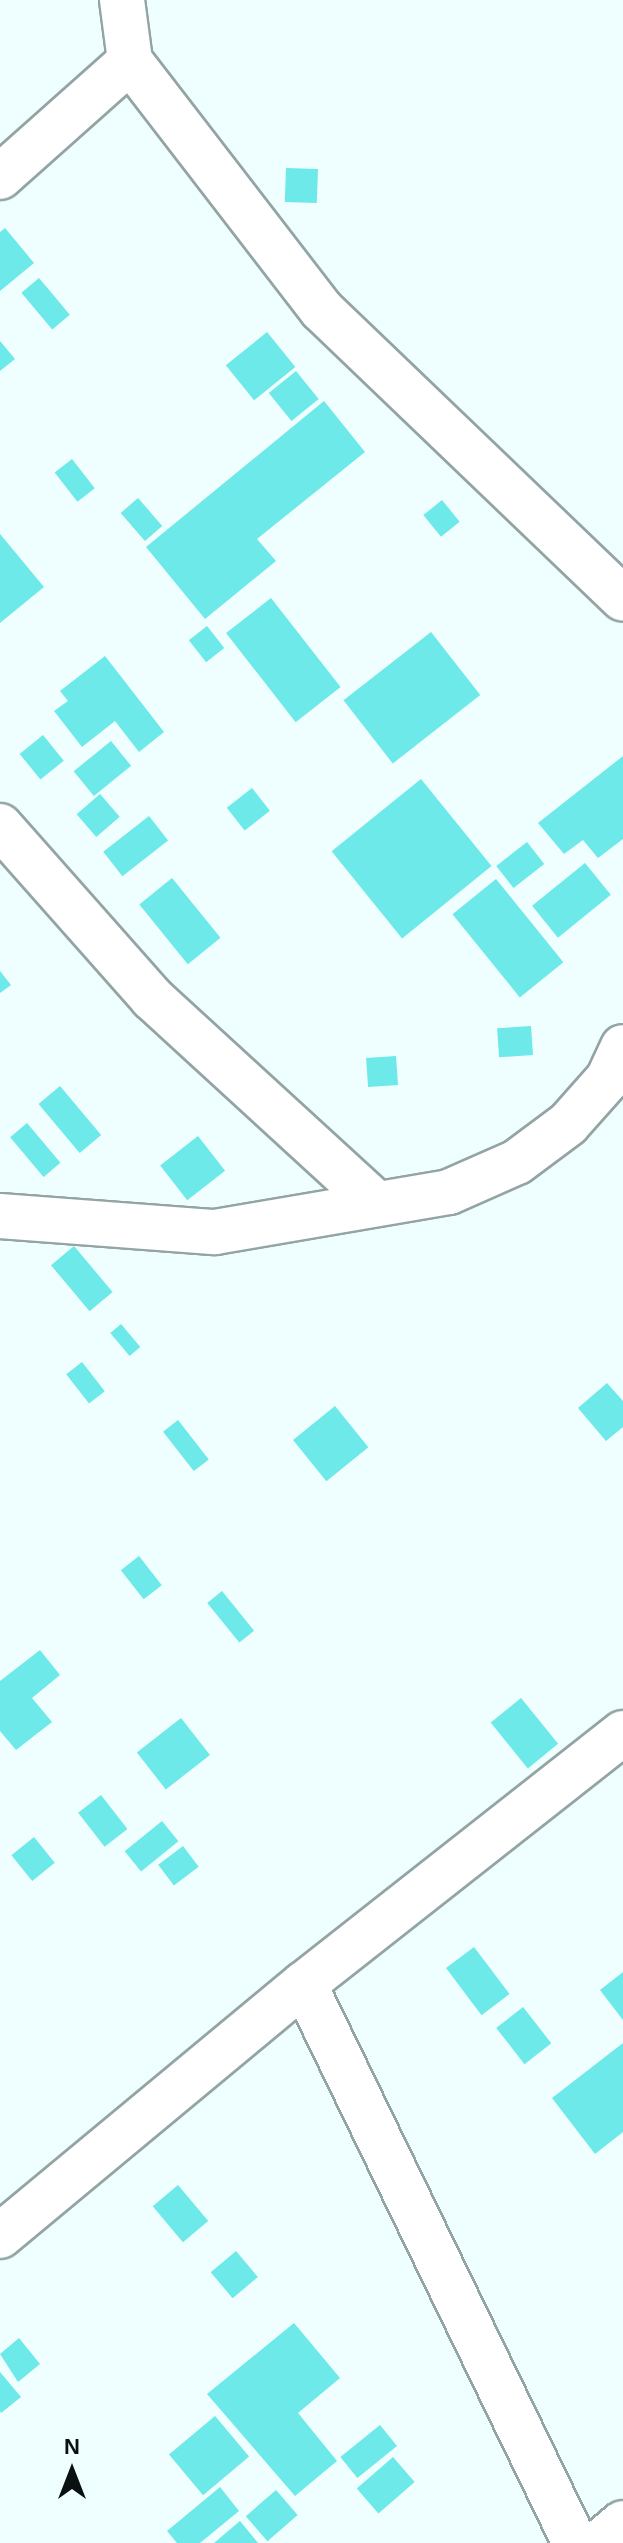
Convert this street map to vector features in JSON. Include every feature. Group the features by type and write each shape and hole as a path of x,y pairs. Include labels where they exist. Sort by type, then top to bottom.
{"street":[{"path":"122,0 130,61 322,310 623,599"},
{"path":"0,177 130,61"},
{"path":"0,826 152,998 376,1203"},
{"path":"0,1216 215,1232 449,1192 517,1162 568,1124 608,1079 623,1047"},
{"path":"0,2236 304,1984 623,1733"},
{"path":"304,1984 575,2543"},
{"path":"599,2543 623,2523"}],"building":[{"path":"286,168 318,169 317,203 285,202"},
{"path":"5,228 34,263 0,291 0,232"},
{"path":"39,278 70,315 52,330 21,293"},
{"path":"267,332 295,367 254,400 226,365"},
{"path":"0,341 15,359 0,371"},
{"path":"296,371 319,399 291,421 269,393"},
{"path":"324,401 365,452 257,539 276,561 205,619 146,547"},
{"path":"72,459 95,488 77,502 55,473"},
{"path":"138,498 162,526 145,541 121,513"},
{"path":"442,500 460,522 441,537 423,515"},
{"path":"0,534 44,587 0,623"},
{"path":"271,598 341,687 296,722 226,633"},
{"path":"207,626 224,648 206,662 189,640"},
{"path":"431,632 480,695 393,763 344,700"},
{"path":"105,656 164,732 139,752 115,721 82,747 54,711 68,701 60,691"},
{"path":"43,735 64,761 40,780 20,754"},
{"path":"111,741 131,766 94,796 74,771"},
{"path":"623,756 623,839 598,858 583,840 564,854 538,823"},
{"path":"421,779 491,866 402,938 332,851"},
{"path":"252,788 270,811 245,831 227,808"},
{"path":"100,794 120,817 96,837 77,814"},
{"path":"149,816 168,840 122,876 103,852"},
{"path":"527,842 544,864 514,888 496,866"},
{"path":"585,863 611,895 558,938 532,906"},
{"path":"172,878 220,938 188,964 139,904"},
{"path":"496,879 563,962 520,997 452,914"},
{"path":"0,971 11,985 0,993"},
{"path":"531,1026 533,1055 499,1057 497,1028"},
{"path":"396,1056 398,1085 368,1087 366,1058"},
{"path":"60,1086 101,1135 80,1153 39,1104"},
{"path":"27,1123 60,1163 44,1177 10,1137"},
{"path":"198,1136 225,1171 187,1200 160,1166"},
{"path":"74,1246 113,1292 90,1311 51,1265"},
{"path":"121,1324 140,1347 130,1356 110,1333"},
{"path":"82,1362 105,1391 89,1403 66,1374"},
{"path":"607,1383 623,1401 623,1427 606,1441 578,1408"},
{"path":"335,1406 368,1447 326,1481 293,1440"},
{"path":"178,1420 209,1459 194,1471 163,1432"},
{"path":"139,1556 162,1585 144,1599 121,1570"},
{"path":"222,1591 254,1631 239,1643 207,1603"},
{"path":"40,1650 60,1675 32,1698 52,1722 16,1750 0,1731 0,1681"},
{"path":"521,1698 558,1744 528,1768 491,1723"},
{"path":"181,1718 210,1755 166,1790 137,1752"},
{"path":"101,1795 127,1829 105,1847 78,1813"},
{"path":"162,1821 178,1841 141,1871 125,1851"},
{"path":"34,1837 55,1863 32,1881 11,1855"},
{"path":"183,1846 199,1867 174,1885 158,1865"},
{"path":"474,1947 510,1994 482,2015 446,1968"},
{"path":"623,1972 623,2020 600,1990"},
{"path":"523,2007 551,2043 525,2064 496,2028"},
{"path":"623,2043 623,2132 595,2154 552,2098"},
{"path":"178,2185 208,2221 183,2242 153,2206"},
{"path":"236,2251 258,2277 233,2298 211,2272"},
{"path":"294,2323 340,2378 298,2413 337,2461 295,2496 207,2394"},
{"path":"19,2338 40,2364 18,2382 0,2354"},
{"path":"0,2372 21,2397 1,2413 0,2411"},
{"path":"215,2416 249,2457 203,2495 169,2455"},
{"path":"380,2425 397,2446 357,2478 340,2457"},
{"path":"393,2457 415,2482 378,2513 357,2488"},
{"path":"220,2487 239,2511 200,2543 177,2543 167,2531"},
{"path":"276,2490 298,2515 267,2541 246,2516"},
{"path":"240,2521 258,2543 214,2543"}]}
